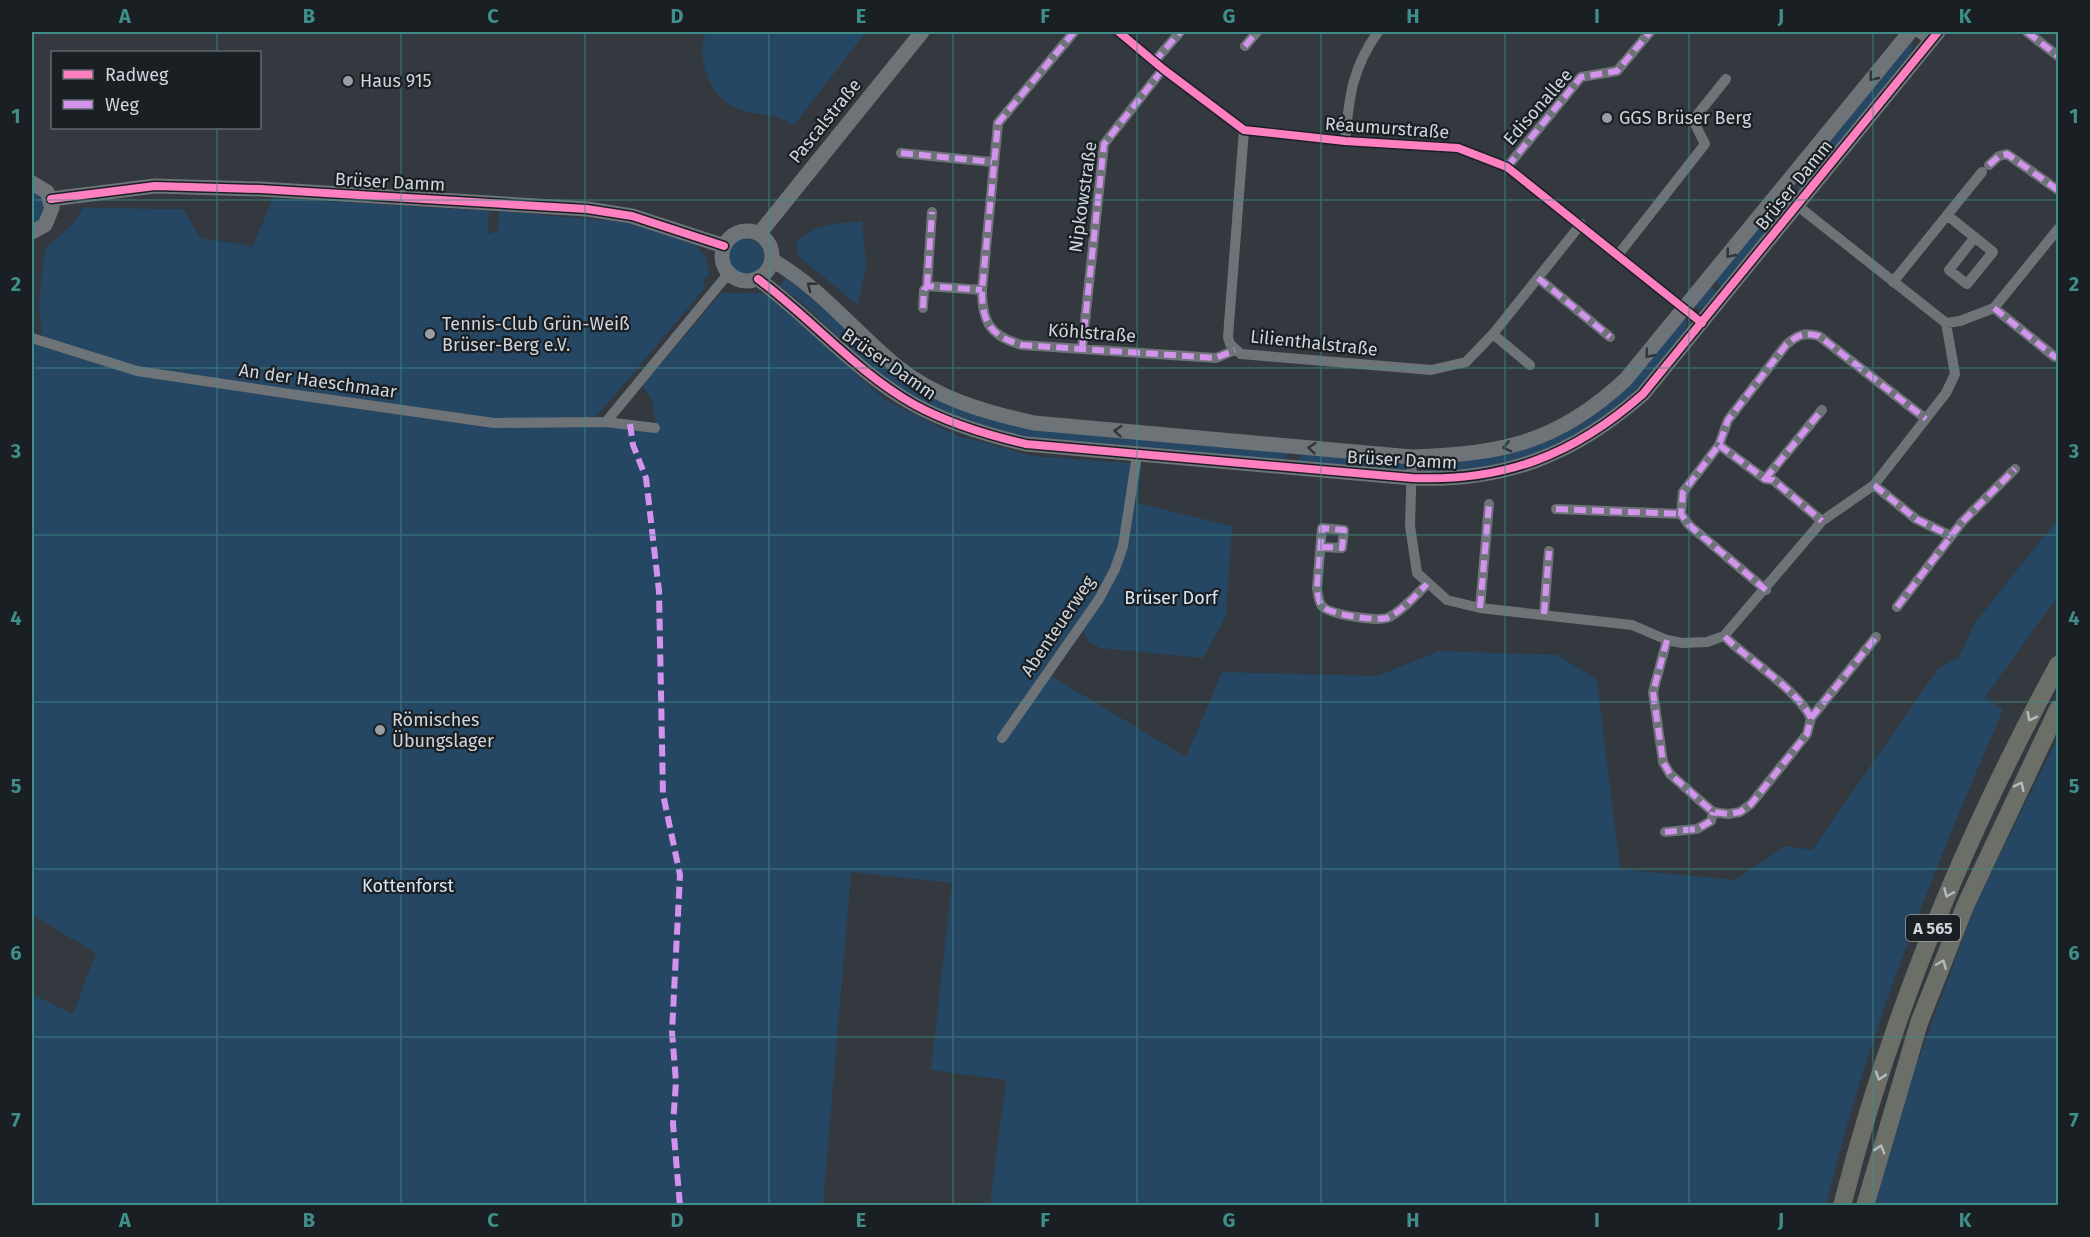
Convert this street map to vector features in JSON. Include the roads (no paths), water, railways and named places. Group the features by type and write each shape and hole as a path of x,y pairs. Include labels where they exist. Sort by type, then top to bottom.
{"highway":[{"name":"A 565","path":"1842,1206 1856,1153 1907,992 1991,794 2058,665"},
{"name":"A 565","path":"1865,1206 1919,1023 1966,904 2058,709"}],"street":[{"name":"Pascalstraße","path":"759,234 922,32"},
{"name":"Köhlstraße","path":"1074,32 998,123 982,290 983,314 996,334 1005,340 1022,345 1216,358 1235,350"},
{"path":"1119,32 1159,66 1244,130"},
{"path":"1159,66 1180,32"},
{"path":"1245,46 1257,32"},
{"path":"1345,141 1350,89 1360,58 1377,32"},
{"name":"Edisonallee","path":"1507,167 1581,76 1617,71 1650,32"},
{"name":"Brüser Damm","path":"759,234 770,245 772,260 819,293 896,366 928,387 979,411 1034,423 1412,457 1470,455 1502,449 1561,426 1601,401 1626,380 1910,32"},
{"path":"2027,32 2058,56"},
{"name":"Brüser Damm","path":"758,279 873,375 914,404 971,431 1026,444 1412,478 1444,480 1505,472 1568,448 1612,420 1643,394 1797,206 1929,35"},
{"name":"Nipkowstraße","path":"1082,349 1104,144 1159,66"},
{"path":"1618,255 1705,144 1693,120 1726,79"},
{"name":"Réaumurstraße","path":"1244,130 1345,141 1458,148 1507,167 1702,323"},
{"name":"Lilienthalstraße","path":"1244,130 1228,337 1235,350 1249,356 1431,370 1466,362 1493,334 1581,224"},
{"path":"901,153 993,162"},
{"path":"1893,282 1985,169 1999,156 2007,154 2058,190"},
{"path":"32,183 40,187 51,199 50,217 45,225 32,232"},
{"name":"Brüser Damm","path":"51,199 154,186 260,189 587,209 632,216 723,246"},
{"path":"1412,457 1411,548 1417,573 1447,600 1480,608 1632,625 1667,640 1693,644 1724,636 1766,590 1822,521 1874,485 1946,393 1955,375 1946,323 1780,192"},
{"path":"923,308 924,290 927,286 932,212"},
{"path":"1947,215 1975,237"},
{"path":"1946,323 1960,321 1994,308 2058,229"},
{"path":"759,234 751,231 735,234 723,246 722,260 728,274 742,282 758,279 768,271 772,260"},
{"path":"606,422 728,274"},
{"path":"1538,278 1610,337"},
{"path":"927,286 982,290"},
{"path":"1994,308 2055,357 2058,357"},
{"path":"1493,334 1530,365"},
{"path":"1766,590 1689,525 1681,514 1683,492 1719,446 1728,420 1786,345 1795,336 1804,334 1819,336 1926,419"},
{"name":"An der Haeschmaar","path":"32,338 137,371 158,375 494,423 606,422 655,428"},
{"path":"1765,479 1822,410"},
{"path":"1719,446 1765,479 1773,480 1822,521"},
{"name":"Abenteuerweg","path":"1002,738 1099,598 1115,568 1123,546 1137,455"},
{"path":"1897,607 1951,536 2015,469"},
{"path":"1874,485 1916,519 1951,536"},
{"path":"1480,608 1489,504"},
{"path":"1556,508 1681,514"},
{"path":"1321,547 1318,596 1324,608 1330,611 1380,619 1389,617 1427,584"},
{"path":"1544,614 1549,551"},
{"path":"1724,636 1744,656 1798,699 1811,718"},
{"path":"1667,640 1653,692 1663,762 1670,774 1713,812 1728,814 1740,812 1751,804 1807,735 1811,718 1876,637"},
{"path":"1665,832 1697,829 1711,821 1713,812"}],"place":[{"name":"Haus 915","path":"348,81"},
{"name":"GGS Brüser Berg","path":"1607,118"},
{"name":"Tennis-Club Grün-Weiß Brüser-Berg e.V.","path":"430,334"},
{"name":"Römisches Übungslager","path":"380,730"}],"park label":[{"name":"Brüser Dorf","path":"1171,598"},
{"name":"Kottenforst","path":"408,886"}]}
